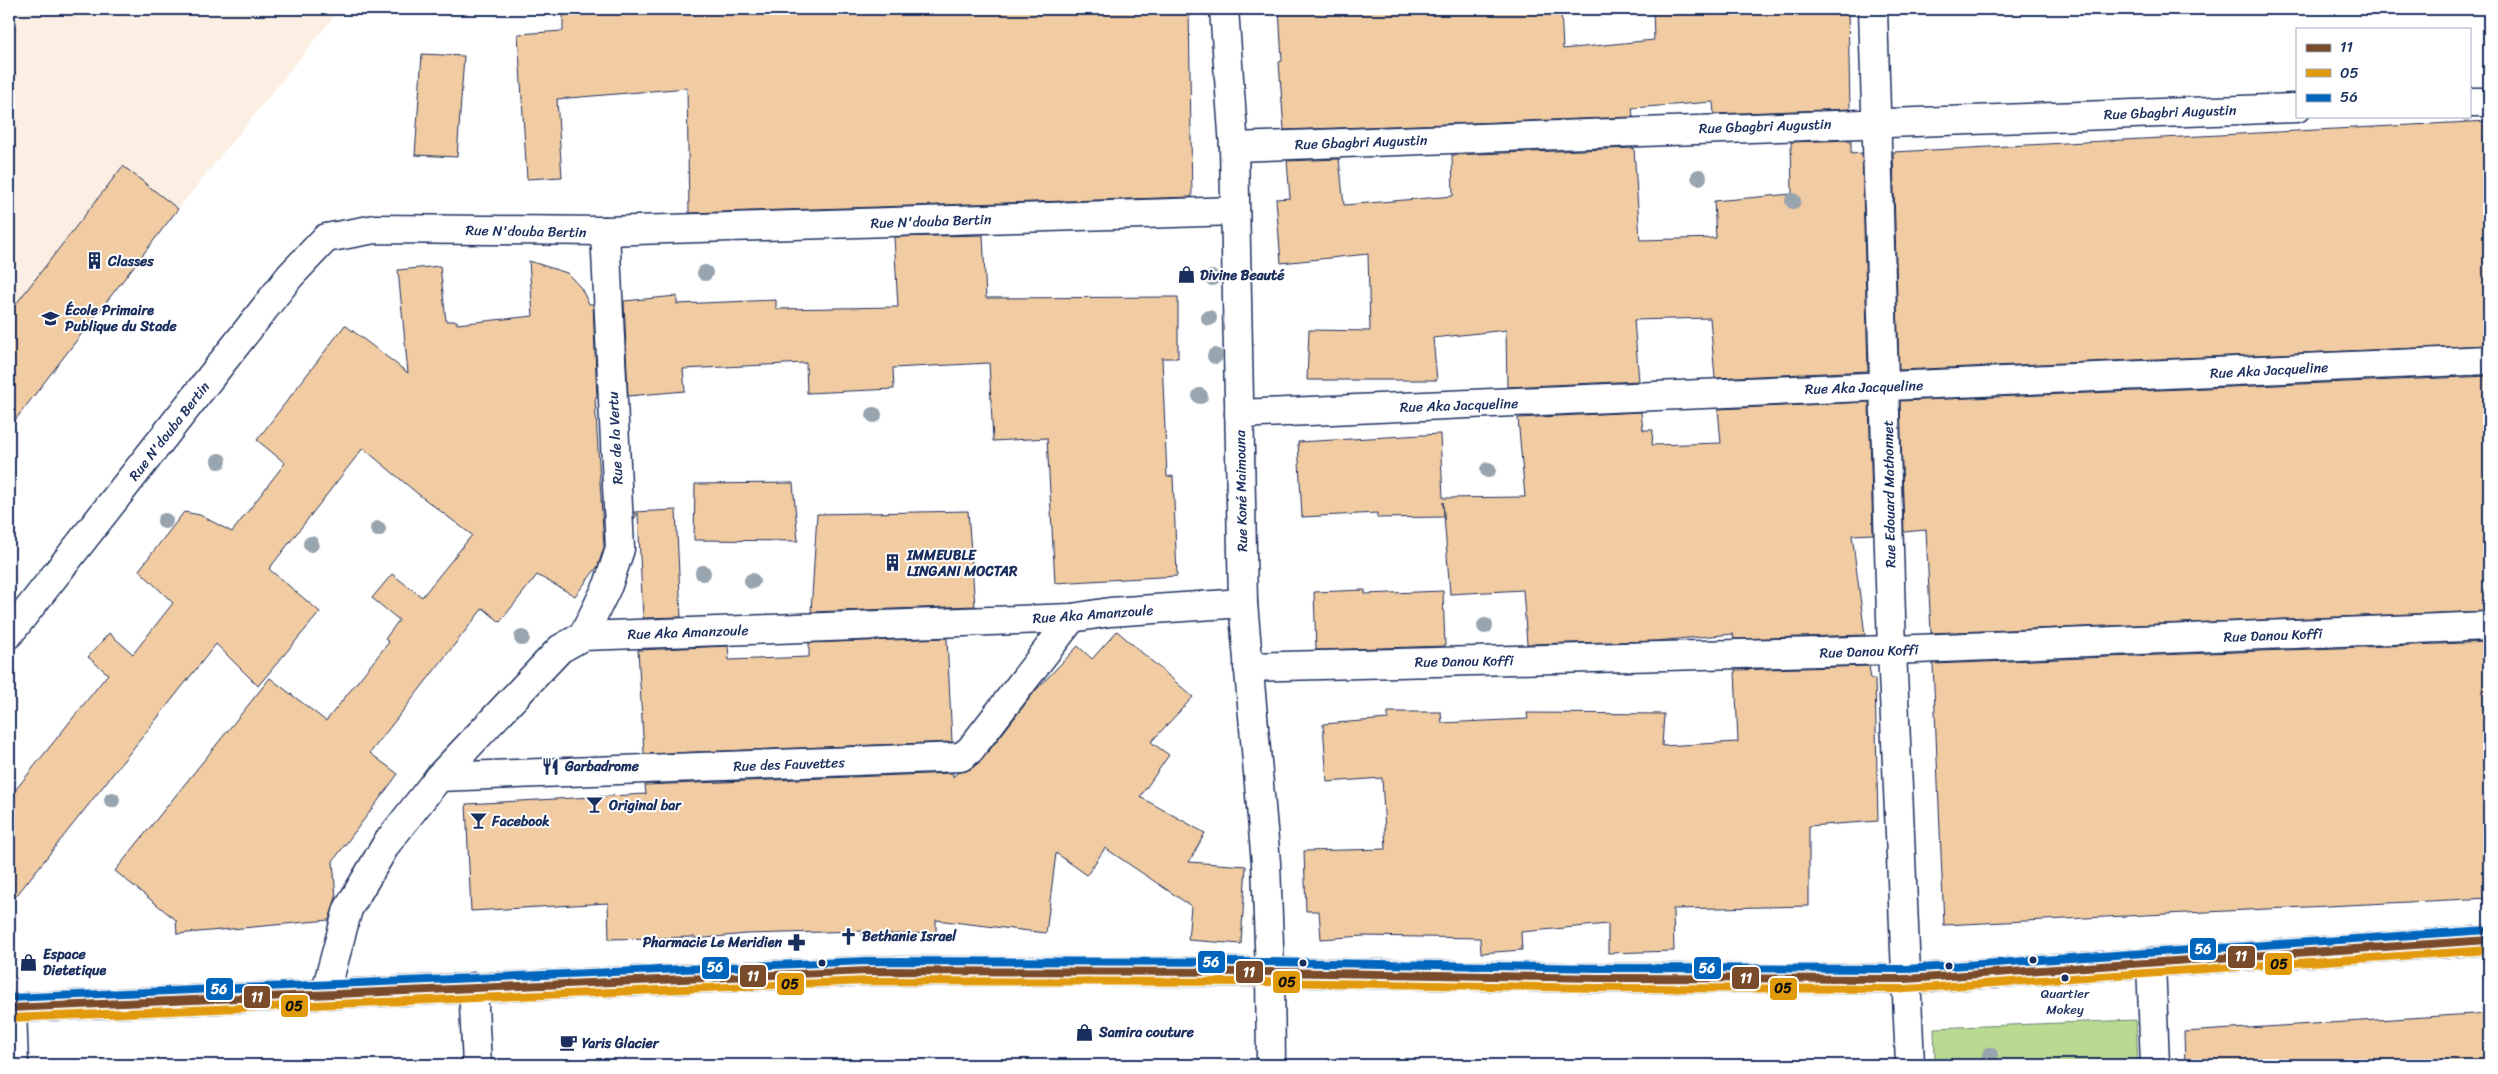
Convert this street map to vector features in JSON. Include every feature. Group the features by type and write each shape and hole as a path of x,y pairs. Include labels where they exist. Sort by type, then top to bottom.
{"street":[{"name":"Rue Koné Maimouna","path":"1224,9 1234,147 1243,603 1266,863 1271,1065"},
{"name":"Rue Edouard Mathonnet","path":"1873,9 1886,386 1892,650 1910,1065"},
{"path":"2470,102 2489,102"},
{"name":"Rue Gbagbri Augustin","path":"1234,147 2296,108"},
{"name":"Rue N'douba Bertin","path":"9,634 290,276 326,238 375,229 605,232 1235,212"},
{"name":"Rue de la Vertu","path":"583,636 608,585 620,549 605,232"},
{"name":"Rue Aka Jacqueline","path":"1239,414 2489,360"},
{"name":"Rue Aka Amanzoule","path":"325,994 348,909 388,842 439,777 560,649 583,636 1072,618 1110,612 1243,603"},
{"name":"Rue des Fauvettes","path":"439,777 950,759 961,756 970,750 1072,618"},
{"name":"Rue Danou Koffi","path":"1248,667 1892,650 2489,626"},
{"path":"14,1065 10,1008 867,970 1270,972 1599,978 1906,979 2489,940"},
{"path":"2151,962 2155,1065"},
{"path":"473,987 477,1065"}],"shaded area":[{"name":"École Primaire Publique du Stade","path":"9,9 340,9 178,209 9,428"}],"green space":[{"path":"2136,1020 2138,1065 1935,1065 1934,1028"}],"building":[{"path":"563,9 1189,9 1192,197 689,213 687,88 557,99 562,177 527,179 518,34 563,31"},
{"path":"1279,9 1561,9 1563,49 1654,40 1653,9 1848,9 1850,109 1714,114 1713,102 1632,108 1633,117 1284,130 1279,62 1282,61"},
{"path":"422,54 464,56 457,157 415,155"},
{"path":"2489,121 2489,345 1899,370 1893,152"},
{"path":"1851,140 1851,154 1862,153 1868,371 1715,378 1710,318 1634,320 1639,381 1507,387 1506,330 1433,338 1437,380 1307,380 1309,330 1370,331 1368,254 1281,263 1276,199 1290,198 1287,161 1339,159 1344,205 1453,196 1452,155 1634,148 1640,240 1716,238 1714,201 1792,194 1791,142"},
{"name":"Classes","path":"123,166 178,209 9,428 9,313"},
{"path":"983,235 986,298 1178,297 1178,358 1162,358 1167,477 1173,476 1177,576 1055,583 1047,438 993,441 989,363 893,368 894,389 807,393 806,363 683,369 685,391 628,396 624,301 677,296 677,304 776,300 776,309 898,307 894,237"},
{"path":"529,261 567,273 581,288 589,304 593,304 597,398 595,399 604,547 598,566 575,596 537,575 500,622 483,608 370,753 398,774 333,861 336,898 329,920 177,934 176,920 115,871 270,678 326,721 389,642 385,639 399,620 372,598 392,574 422,597 472,535 418,494 363,448 269,569 320,612 258,686 216,644 9,905 9,798 108,674 88,657 109,633 133,654 173,603 139,570 184,512 200,515 232,532 285,463 257,440 345,325 408,373 398,270 440,266 446,321 457,321 457,324 533,316"},
{"path":"2489,376 2489,611 1931,633 1926,530 1904,532 1900,401"},
{"path":"1869,402 1873,534 1852,535 1865,635 1734,639 1733,634 1656,641 1527,644 1523,590 1450,594 1443,502 1444,517 1377,518 1377,513 1302,517 1298,442 1440,434 1443,498 1525,497 1518,418 1641,412 1643,430 1653,430 1652,445 1721,443 1718,409"},
{"path":"793,483 798,541 694,540 695,484"},
{"path":"676,510 681,617 643,618 638,513 634,519 634,512"},
{"name":"IMMEUBLE LINGANI MOCTAR","path":"968,511 975,606 811,612 817,514"},
{"path":"1365,590 1365,594 1443,591 1445,646 1316,650 1314,592"},
{"path":"1117,631 1193,697 1151,742 1169,755 1140,797 1205,833 1189,862 1246,866 1241,944 1188,940 1191,906 1105,848 1087,875 1056,853 1046,933 936,920 936,933 862,935 862,931 746,934 695,939 695,937 609,939 608,903 471,911 466,804 646,794 645,785 953,773 953,777 957,773 971,769 982,760 1036,690 1078,646 1092,659"},
{"path":"947,638 952,742 644,754 638,650 728,646 729,660 809,657 809,643"},
{"path":"2489,642 2489,898 1944,925 1933,664"},
{"path":"1869,666 1871,679 1875,679 1878,821 1809,826 1809,906 1673,909 1674,951 1608,953 1608,924 1521,932 1522,950 1481,953 1480,938 1363,936 1321,939 1319,911 1306,911 1304,851 1386,849 1382,778 1327,782 1323,724 1388,719 1388,712 1441,712 1442,723 1528,719 1527,713 1664,714 1662,746 1738,742 1735,670"},
{"path":"2489,1013 2489,1065 2185,1065 2184,1032"}],"transit line":[{"name":"56","path":"9,998 867,961 1270,962 1599,968 1906,969 2488,930"},
{"name":"11","path":"9,1008 867,971 1270,972 1599,978 1906,979 2489,940"},
{"name":"05","path":"9,1018 867,981 1270,982 1599,988 1906,989 2489,950"}],"place":[{"name":"Classes","path":"94,261"},
{"name":"Divine Beauté","path":"1186,275"},
{"name":"École Primaire Publique du Stade","path":"51,318"},
{"name":"IMMEUBLE LINGANI MOCTAR","path":"893,563"},
{"name":"Garbadrome","path":"551,766"},
{"name":"Original bar","path":"595,805"},
{"name":"Facebook","path":"478,821"},
{"name":"Bethanie Israel","path":"848,936"},
{"name":"Pharmacie Le Meridien","path":"796,942"},
{"name":"Espace Dietetique","path":"29,962"},
{"name":"Quartier Mokey","path":"2065,978"},
{"name":"Samira couture","path":"1085,1032"},
{"name":"Yaris Glacier","path":"568,1043"}]}
